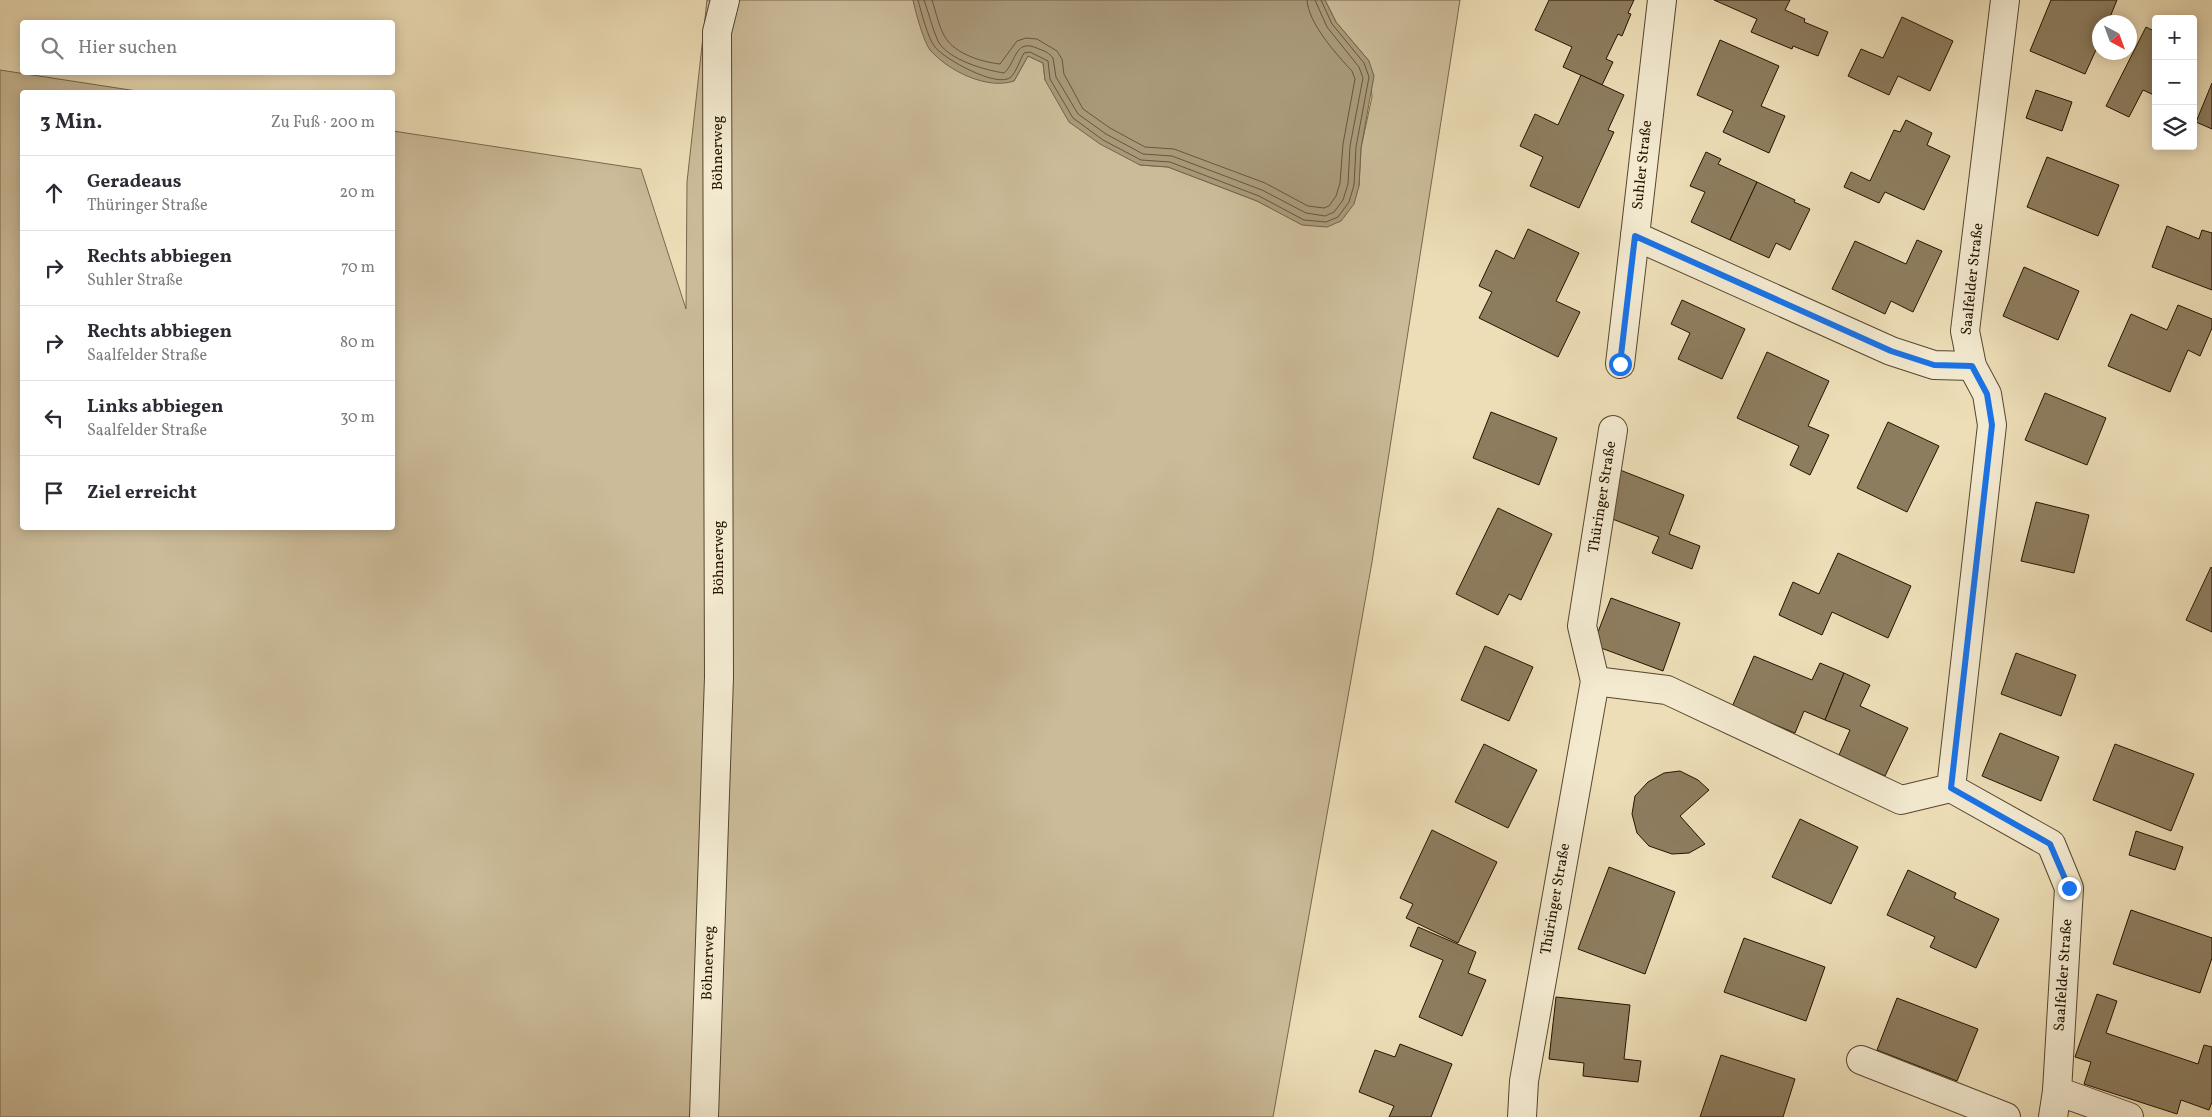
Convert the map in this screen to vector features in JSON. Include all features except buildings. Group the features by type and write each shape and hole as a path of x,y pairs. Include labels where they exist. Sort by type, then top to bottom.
{"street":[{"name":"Böhnerweg","path":"704,1117 719,677 717,32 725,0"},
{"name":"Suhler Straße","path":"1635,236 1662,0"},
{"name":"Saalfelder Straße","path":"2005,0 1965,331 1972,366 1987,394 1992,425 1951,788 2050,844 2069,888 2055,1104"},
{"path":"1620,364 1635,236 1891,351 1934,365 1972,366"},
{"name":"Thüringer Straße","path":"1522,1117 1524,1081 1595,681 1582,626 1613,430"},
{"path":"1595,681 1667,690 1902,800 1951,788"},
{"path":"1861,1060 2006,1117"},
{"path":"2055,1104 2128,1117"}],"shaded area":[{"path":"707,0 913,0 930,50 1014,81 1028,56 1043,63 1045,80 1140,165 1168,167 1257,201 1302,224 1359,186 1361,148 1372,97 1369,61 1336,22 1325,0 1460,0 1372,562 1273,1117 0,1117 0,70 20,73 20,75 32,75 130,90 20,90 20,530 395,530 395,131 641,169 686,309 687,182"}],"water":[{"path":"913,0 1325,0 1336,22 1369,61 1374,76 1361,148 1359,186 1354,204 1341,221 1327,227 1302,225 1257,201 1168,167 1140,165 1100,144 1069,122 1045,80 1043,63 1028,56 1014,81 1003,83 981,81 958,72 948,65 928,47 920,27"}],"route":[{"path":"1620,364 1635,236 1891,351 1934,365 1972,366 1987,394 1992,425 1951,788 2050,844 2069,888"}]}
